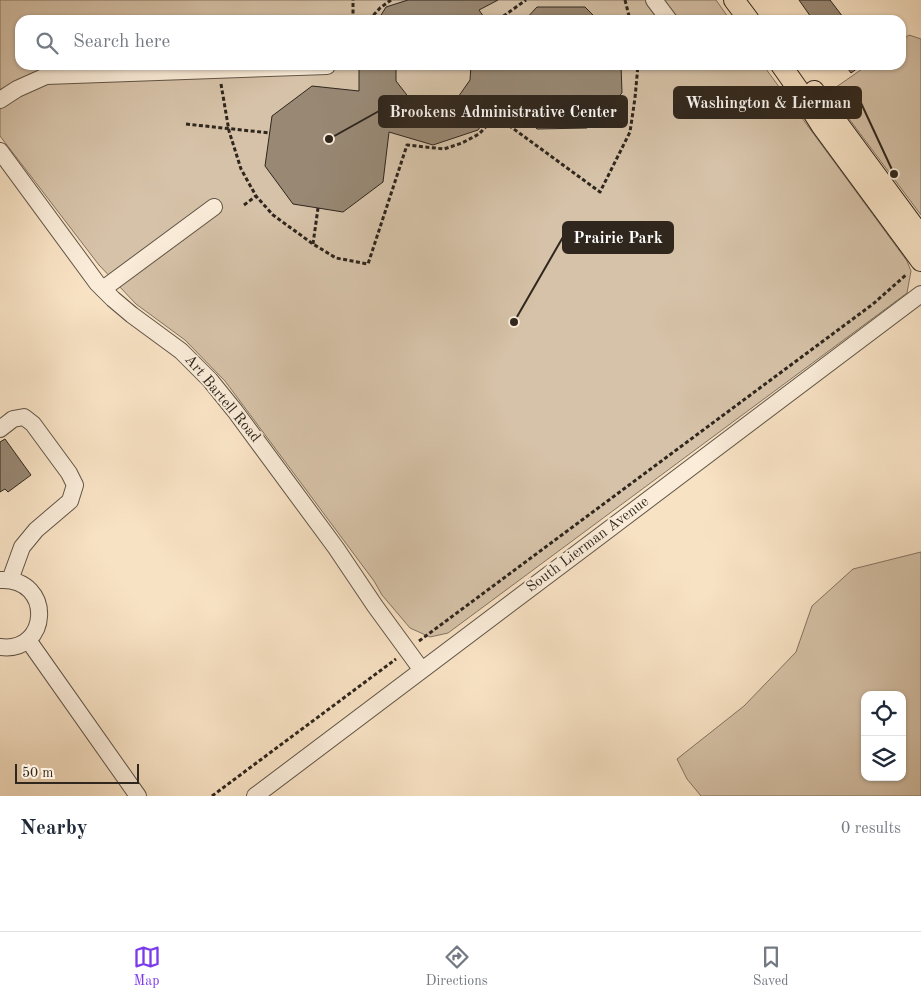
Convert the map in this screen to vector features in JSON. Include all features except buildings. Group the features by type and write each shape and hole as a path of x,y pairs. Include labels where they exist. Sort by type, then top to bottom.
{"main road":[{"path":"734,0 749,15"},
{"path":"785,70 914,268"},
{"path":"799,70 921,236"}],"street":[{"path":"654,0 665,15"},
{"path":"0,100 17,89 46,76 215,70"},
{"name":"Art Bartell Road","path":"0,150 97,283 132,315 181,351 210,380 336,548 421,669"},
{"path":"103,289 214,207"},
{"name":"South Lierman Avenue","path":"255,796 921,294"},
{"path":"0,429 13,419 24,417 33,424 69,473 75,486 70,501 36,530 22,547 5,580 21,583 37,599 40,609 40,620 36,631 19,646 0,647"},
{"path":"28,640 138,796"}],"path":[{"path":"353,0 353,15"},
{"path":"374,15 391,0"},
{"path":"505,15 526,0"},
{"path":"624,0 628,15"},
{"path":"221,80 228,129 241,169 256,196 273,216 336,258 368,264 407,145 444,149 462,143 479,134 496,116 600,192 630,132 638,70"},
{"path":"186,124 270,133"},
{"path":"244,205 256,196"},
{"path":"313,244 318,208"},
{"path":"426,636 873,304 914,268"},
{"path":"212,796 384,668"}],"shaded area":[{"path":"0,0 716,0 726,15 15,15 15,70 767,70 907,261 911,271 907,293 448,633 430,637 410,628 382,595 374,581 225,381 185,340 136,304 99,265 0,136"},
{"path":"909,35 921,39 921,215 829,92 861,70 906,70 906,37"},
{"path":"921,552 921,796 701,796 687,779 677,759 744,706 796,652 812,606 853,569"}],"place":[{"name":"Brookens Administrative Center","path":"329,139"},
{"name":"Washington & Lierman","path":"894,174"},
{"name":"Prairie Park","path":"514,322"}]}
